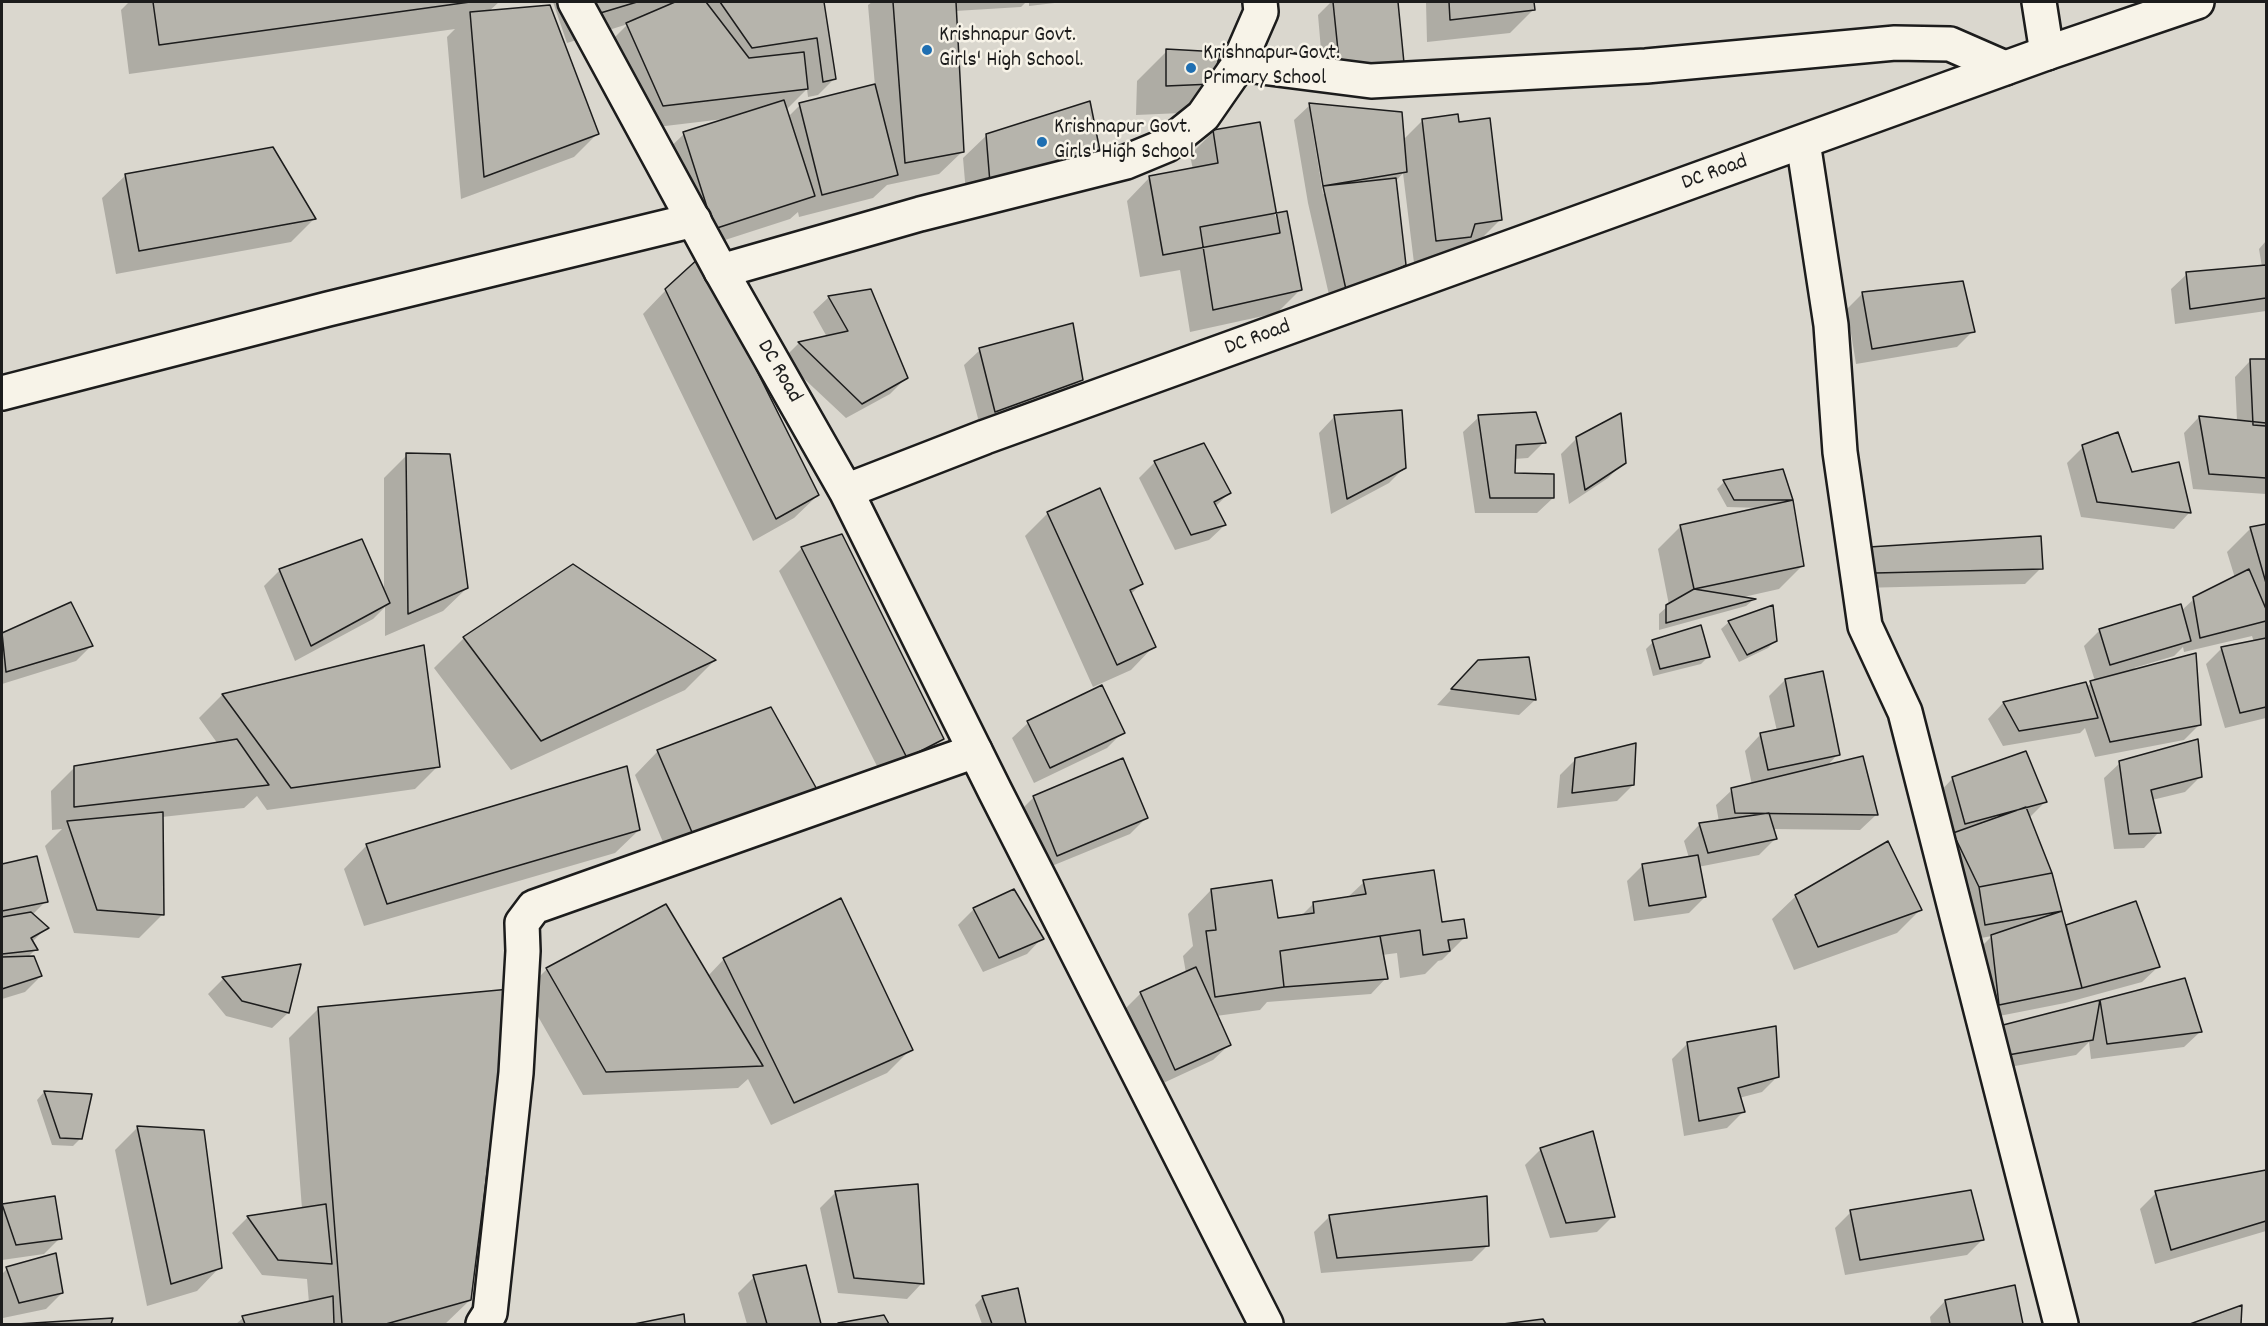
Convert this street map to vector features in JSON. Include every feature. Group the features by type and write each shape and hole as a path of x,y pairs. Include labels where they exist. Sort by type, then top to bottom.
{"street":[{"name":"DC Road","path":"575,2 721,271 846,491 985,437 2047,52 2197,2"},
{"path":"721,271 920,214 1136,158 1167,145 1203,116 1238,64 1261,12 1260,2"},
{"path":"2039,2 2047,52"},
{"path":"1238,64 1371,81 1646,66 1895,43 1950,44 2006,68"},
{"path":"1803,142 1831,325 1840,452 1865,626 1905,712 2061,1324"},
{"path":"2,393 328,309 694,220"},
{"path":"846,491 975,752 1266,1324"},
{"path":"483,1324 490,1312 516,1073 523,951 522,923 534,907 975,752"}],"shaded area":[{"path":"2,2 2266,2 2266,1324 2,1324"}],"building":[{"path":"153,2 470,2 159,45"},
{"path":"593,2 637,2 597,14"},
{"path":"675,2 706,2 749,58 804,52 808,89 663,106 626,23"},
{"path":"720,2 824,2 836,79 823,82 817,38 752,48"},
{"name":"Krishnapur Govt. Girls' High School.","path":"893,2 956,2 964,152 905,163"},
{"path":"1333,2 1398,2 1404,63 1340,70"},
{"path":"1449,2 1534,2 1535,10 1450,20"},
{"path":"550,5 599,134 484,177 470,12"},
{"name":"Krishnapur Govt. Primary School","path":"1166,49 1220,52 1213,84 1166,86"},
{"path":"875,84 898,175 822,195 799,103"},
{"path":"784,100 815,196 714,229 683,132"},
{"name":"Krishnapur Govt. Girls' High School","path":"1090,101 1100,151 990,183 986,134"},
{"path":"1309,103 1402,112 1407,172 1323,186"},
{"path":"1458,114 1459,122 1490,118 1502,220 1475,224 1471,237 1436,241 1422,119"},
{"path":"1260,122 1280,233 1163,255 1149,176 1218,163 1213,130"},
{"path":"273,147 316,219 139,251 125,174"},
{"path":"1396,178 1406,265 1347,294 1323,186"},
{"path":"1287,211 1302,290 1213,310 1200,227"},
{"path":"700,257 819,495 776,519 665,289"},
{"path":"2266,265 2266,298 2190,309 2186,272"},
{"path":"1963,281 1975,332 1872,349 1862,292"},
{"path":"871,289 908,378 862,404 798,342 848,331 828,296"},
{"path":"1073,323 1083,380 995,412 979,348"},
{"path":"2250,359 2266,359 2266,426 2253,425"},
{"path":"1402,410 1406,468 1347,499 1334,415"},
{"path":"1536,412 1546,443 1516,445 1515,473 1554,474 1554,498 1490,498 1478,415"},
{"path":"1621,413 1626,463 1585,490 1576,437"},
{"path":"2199,416 2266,423 2266,478 2209,474"},
{"path":"2118,432 2132,472 2179,462 2191,513 2097,502 2082,445"},
{"path":"1204,443 1231,493 1214,502 1226,525 1191,535 1154,461"},
{"path":"406,453 450,454 468,588 408,614"},
{"path":"1783,469 1793,500 1734,500 1723,480"},
{"path":"1100,488 1143,584 1130,590 1156,647 1117,665 1047,512"},
{"path":"1793,500 1804,566 1694,589 1680,525"},
{"path":"2266,524 2266,583 2250,527"},
{"path":"842,534 944,739 907,758 801,547"},
{"path":"2041,536 2043,569 1875,573 1869,547"},
{"path":"362,539 390,603 311,646 279,569"},
{"path":"573,564 716,660 541,741 463,637"},
{"path":"2249,569 2266,609 2266,621 2200,638 2193,597"},
{"path":"1694,589 1756,599 1666,623 1666,605"},
{"path":"71,602 93,646 6,672 2,633"},
{"path":"2181,604 2191,641 2110,665 2099,629"},
{"path":"1773,605 1777,641 1747,655 1728,621"},
{"path":"1701,625 1710,657 1660,669 1652,640"},
{"path":"2266,638 2266,707 2240,713 2221,647"},
{"path":"424,645 440,767 291,788 222,694"},
{"path":"2196,653 2201,725 2110,742 2090,681"},
{"path":"1529,657 1536,700 1451,689 1478,660"},
{"path":"1823,671 1840,755 1768,770 1760,733 1794,726 1785,679"},
{"path":"2086,682 2098,718 2019,731 2003,702"},
{"path":"1102,685 1125,733 1050,768 1027,721"},
{"path":"771,707 824,802 697,844 657,750"},
{"path":"237,739 269,785 74,807 74,766"},
{"path":"2198,739 2202,777 2151,790 2161,833 2129,834 2119,761"},
{"path":"1636,743 1634,785 1572,793 1575,758"},
{"path":"2026,751 2047,802 1965,824 1952,777"},
{"path":"1863,756 1878,815 1735,813 1731,788"},
{"path":"1123,758 1148,818 1057,856 1033,796"},
{"path":"627,766 640,830 387,904 366,844"},
{"path":"2026,807 2052,873 1979,887 1953,833"},
{"path":"163,812 164,915 97,910 67,821"},
{"path":"1769,813 1777,839 1708,853 1699,823"},
{"path":"1888,841 1922,910 1818,947 1795,895"},
{"path":"1698,855 1706,897 1649,906 1642,864"},
{"path":"37,856 48,902 2,911 2,864"},
{"path":"1434,870 1442,922 1464,919 1467,938 1448,940 1450,951 1423,955 1420,930 1280,951 1284,987 1215,997 1206,931 1216,930 1211,889 1272,880 1278,918 1314,913 1313,902 1366,894 1363,880"},
{"path":"2052,873 2062,911 1985,925 1979,887"},
{"path":"1014,889 1044,939 999,958 973,908"},
{"path":"841,898 913,1050 794,1103 723,958"},
{"path":"2136,901 2160,967 2082,988 2066,925"},
{"path":"666,904 763,1066 606,1072 546,968"},
{"path":"2062,911 2082,988 1999,1005 1991,935"},
{"path":"31,912 49,928 31,938 38,950 2,954 2,917"},
{"path":"1380,936 1388,979 1284,987 1280,951"},
{"path":"34,956 42,976 2,989 2,957"},
{"path":"301,964 289,1013 242,1001 222,977"},
{"path":"1196,967 1231,1045 1175,1070 1140,992"},
{"path":"2185,978 2202,1032 2107,1044 2100,1000"},
{"path":"510,989 471,1300 386,1324 342,1324 318,1007"},
{"path":"2100,1000 2093,1040 2008,1055 2003,1025"},
{"path":"1776,1026 1779,1077 1738,1088 1745,1112 1699,1121 1687,1042"},
{"path":"44,1091 92,1094 82,1139 60,1138"},
{"path":"137,1126 204,1130 222,1268 171,1284"},
{"path":"1593,1131 1615,1217 1566,1223 1540,1148"},
{"path":"2266,1170 2266,1221 2171,1250 2155,1191"},
{"path":"918,1184 924,1284 854,1278 835,1191"},
{"path":"1971,1190 1984,1240 1860,1260 1850,1210"},
{"path":"55,1196 62,1239 16,1245 2,1204"},
{"path":"1487,1196 1489,1246 1337,1258 1329,1215"},
{"path":"326,1204 332,1264 278,1260 247,1216"},
{"path":"56,1253 63,1293 19,1303 6,1267"},
{"path":"806,1265 821,1324 767,1324 753,1275"},
{"path":"2015,1285 2023,1324 1950,1324 1945,1300"},
{"path":"1018,1288 1026,1324 992,1324 982,1296"},
{"path":"333,1296 334,1324 245,1324 242,1316"},
{"path":"2242,1305 2241,1324 2190,1324"},
{"path":"684,1314 685,1324 634,1324"},
{"path":"884,1315 889,1324 838,1324 838,1323"},
{"path":"113,1318 111,1324 17,1324"},
{"path":"1543,1319 1546,1324 1503,1324"}],"place":[{"name":"Krishnapur Govt. Girls' High School.","path":"927,50"},
{"name":"Krishnapur Govt. Primary School","path":"1191,68"},
{"name":"Krishnapur Govt. Girls' High School","path":"1042,142"}]}
